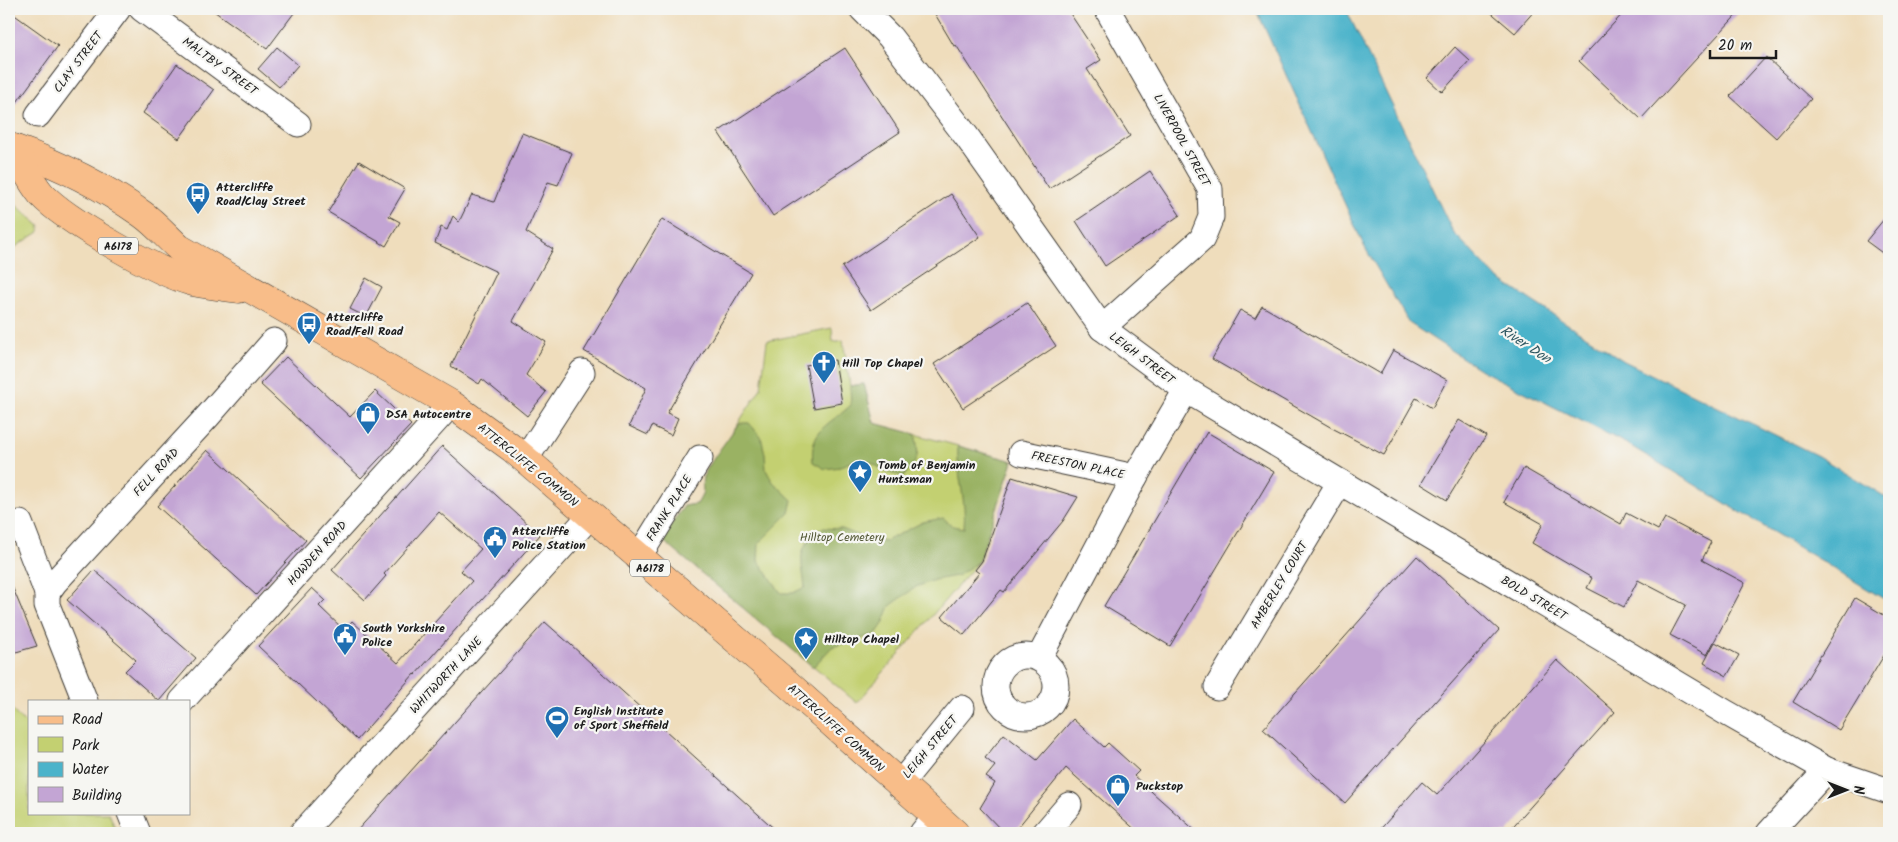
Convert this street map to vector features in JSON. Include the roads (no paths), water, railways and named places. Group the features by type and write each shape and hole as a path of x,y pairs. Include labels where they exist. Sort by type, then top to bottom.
{"main road":[{"name":"ATTERCLIFFE COMMON","path":"11,146 50,184 80,206 132,235 179,248 451,404 525,460 788,685 899,785 937,828"},
{"name":"ATTERCLIFFE COMMON","path":"11,146 41,194 73,218 125,251 159,269 192,282 255,292"}],"street":[{"name":"CLAY STREET","path":"38,115 118,9"},
{"name":"MALTBY STREET","path":"142,9 298,124"},
{"name":"LEIGH STREET","path":"862,9 890,37 968,138 1102,328 1186,390 1135,477 1039,658"},
{"name":"LIVERPOOL STREET","path":"1102,328 1202,240 1211,217 1210,189 1107,9"},
{"name":"FELL ROAD","path":"47,599 55,582 208,416 274,341"},
{"path":"525,460 582,372"},
{"name":"BOLD STREET","path":"1186,390 1725,712 1827,770 1889,791"},
{"name":"HOWDEN ROAD","path":"183,700 451,404"},
{"name":"FREESTON PLACE","path":"1021,453 1135,477"},
{"name":"FRANK PLACE","path":"638,558 700,458"},
{"name":"AMBERLEY COURT","path":"1217,687 1340,482"},
{"name":"WHITWORTH LANE","path":"302,833 590,516"},
{"path":"20,523 86,700"},
{"name":"LEIGH STREET","path":"899,785 962,708"},
{"path":"1769,833 1827,770"},
{"path":"1045,833 1069,805"},
{"path":"130,814 138,833"}],"water":[{"name":"River Don","path":"1256,9 1346,9 1453,232 1497,278 1624,361 1818,456 1889,499 1889,602 1629,445 1481,370 1409,323 1364,246"}],"place":[{"name":"Attercliffe Road/Clay Street","path":"198,215"},
{"name":"Attercliffe Road/Fell Road","path":"309,345"},
{"name":"Hill Top Chapel","path":"824,384"},
{"name":"DSA Autocentre","path":"368,435"},
{"name":"Tomb of Benjamin Huntsman","path":"860,493"},
{"name":"Attercliffe Police Station","path":"495,559"},
{"name":"South Yorkshire Police","path":"345,656"},
{"name":"Hilltop Chapel","path":"806,660"},
{"name":"English Institute of Sport Sheffield","path":"557,739"},
{"name":"Puckstop","path":"1118,807"}],"park label":[{"name":"Hilltop Cemetery","path":"842,537"}]}
